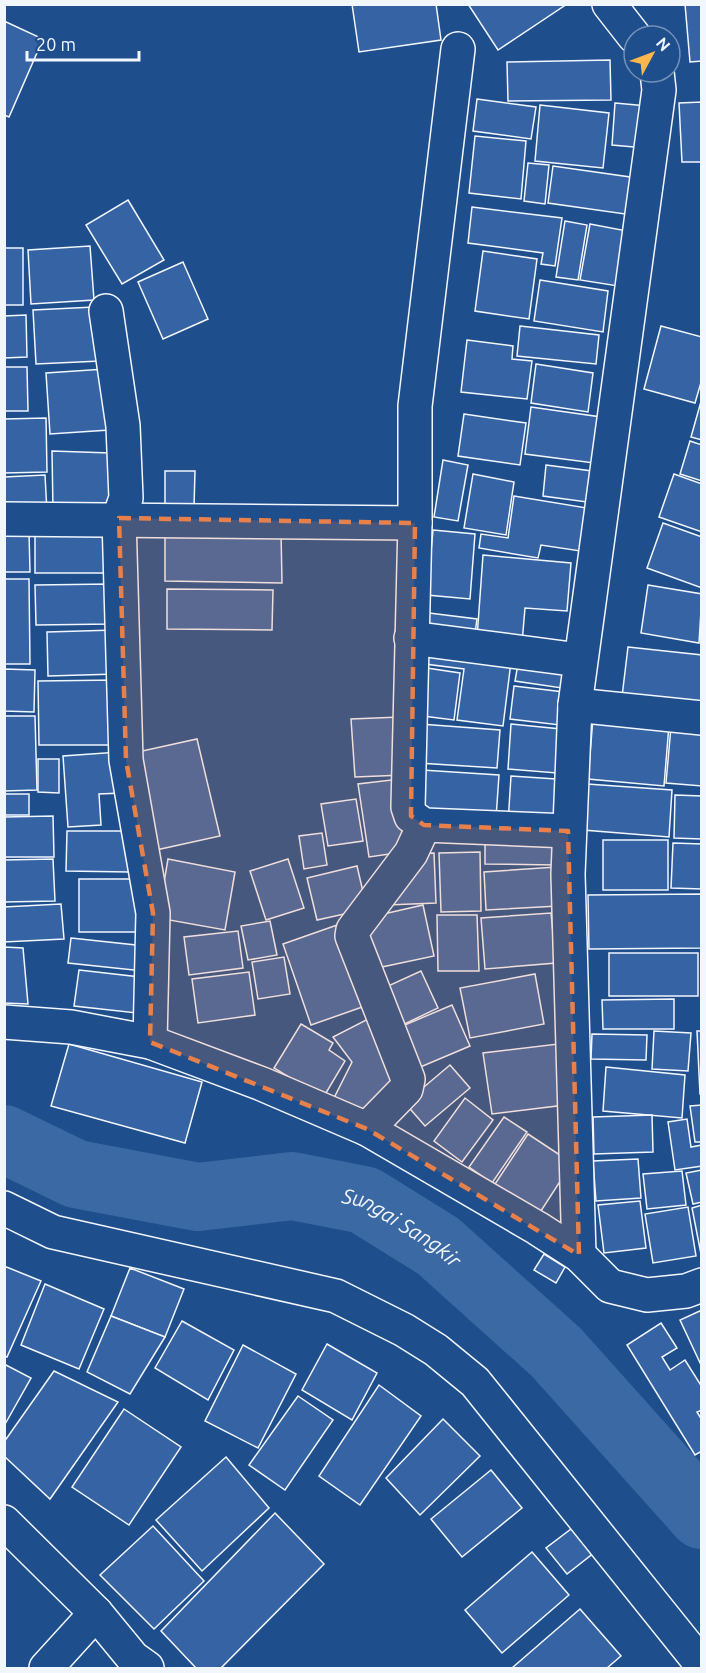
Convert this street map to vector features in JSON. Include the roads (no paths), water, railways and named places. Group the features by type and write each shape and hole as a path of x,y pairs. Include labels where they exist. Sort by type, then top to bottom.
{"street":[{"path":"609,4 625,24"},
{"path":"458,49 415,405 416,523 408,807 417,822 424,825 568,831"},
{"path":"579,1255 568,831 575,705 579,660 658,84"},
{"path":"106,310 123,426 126,498 119,518 126,760 153,913 150,1042"},
{"path":"4,519 119,518 416,523"},
{"path":"411,638 579,660"},
{"path":"575,705 702,718"},
{"path":"366,1129 406,1089 408,1079 352,936 353,930 411,853 424,825"},
{"path":"4,1022 71,1027 150,1042 262,1084 366,1129 579,1255 610,1286 647,1295 686,1291 702,1285"},
{"path":"4,1208 53,1232 336,1296 404,1330 436,1350 475,1382 702,1665"},
{"path":"4,1522 96,1613 133,1658 147,1668"},
{"path":"46,1668 96,1613"}],"waterway":[{"name":"Sungai Sangkir","path":"4,1139 76,1174 198,1197 292,1186 364,1200 438,1246 556,1352 702,1515"}]}
